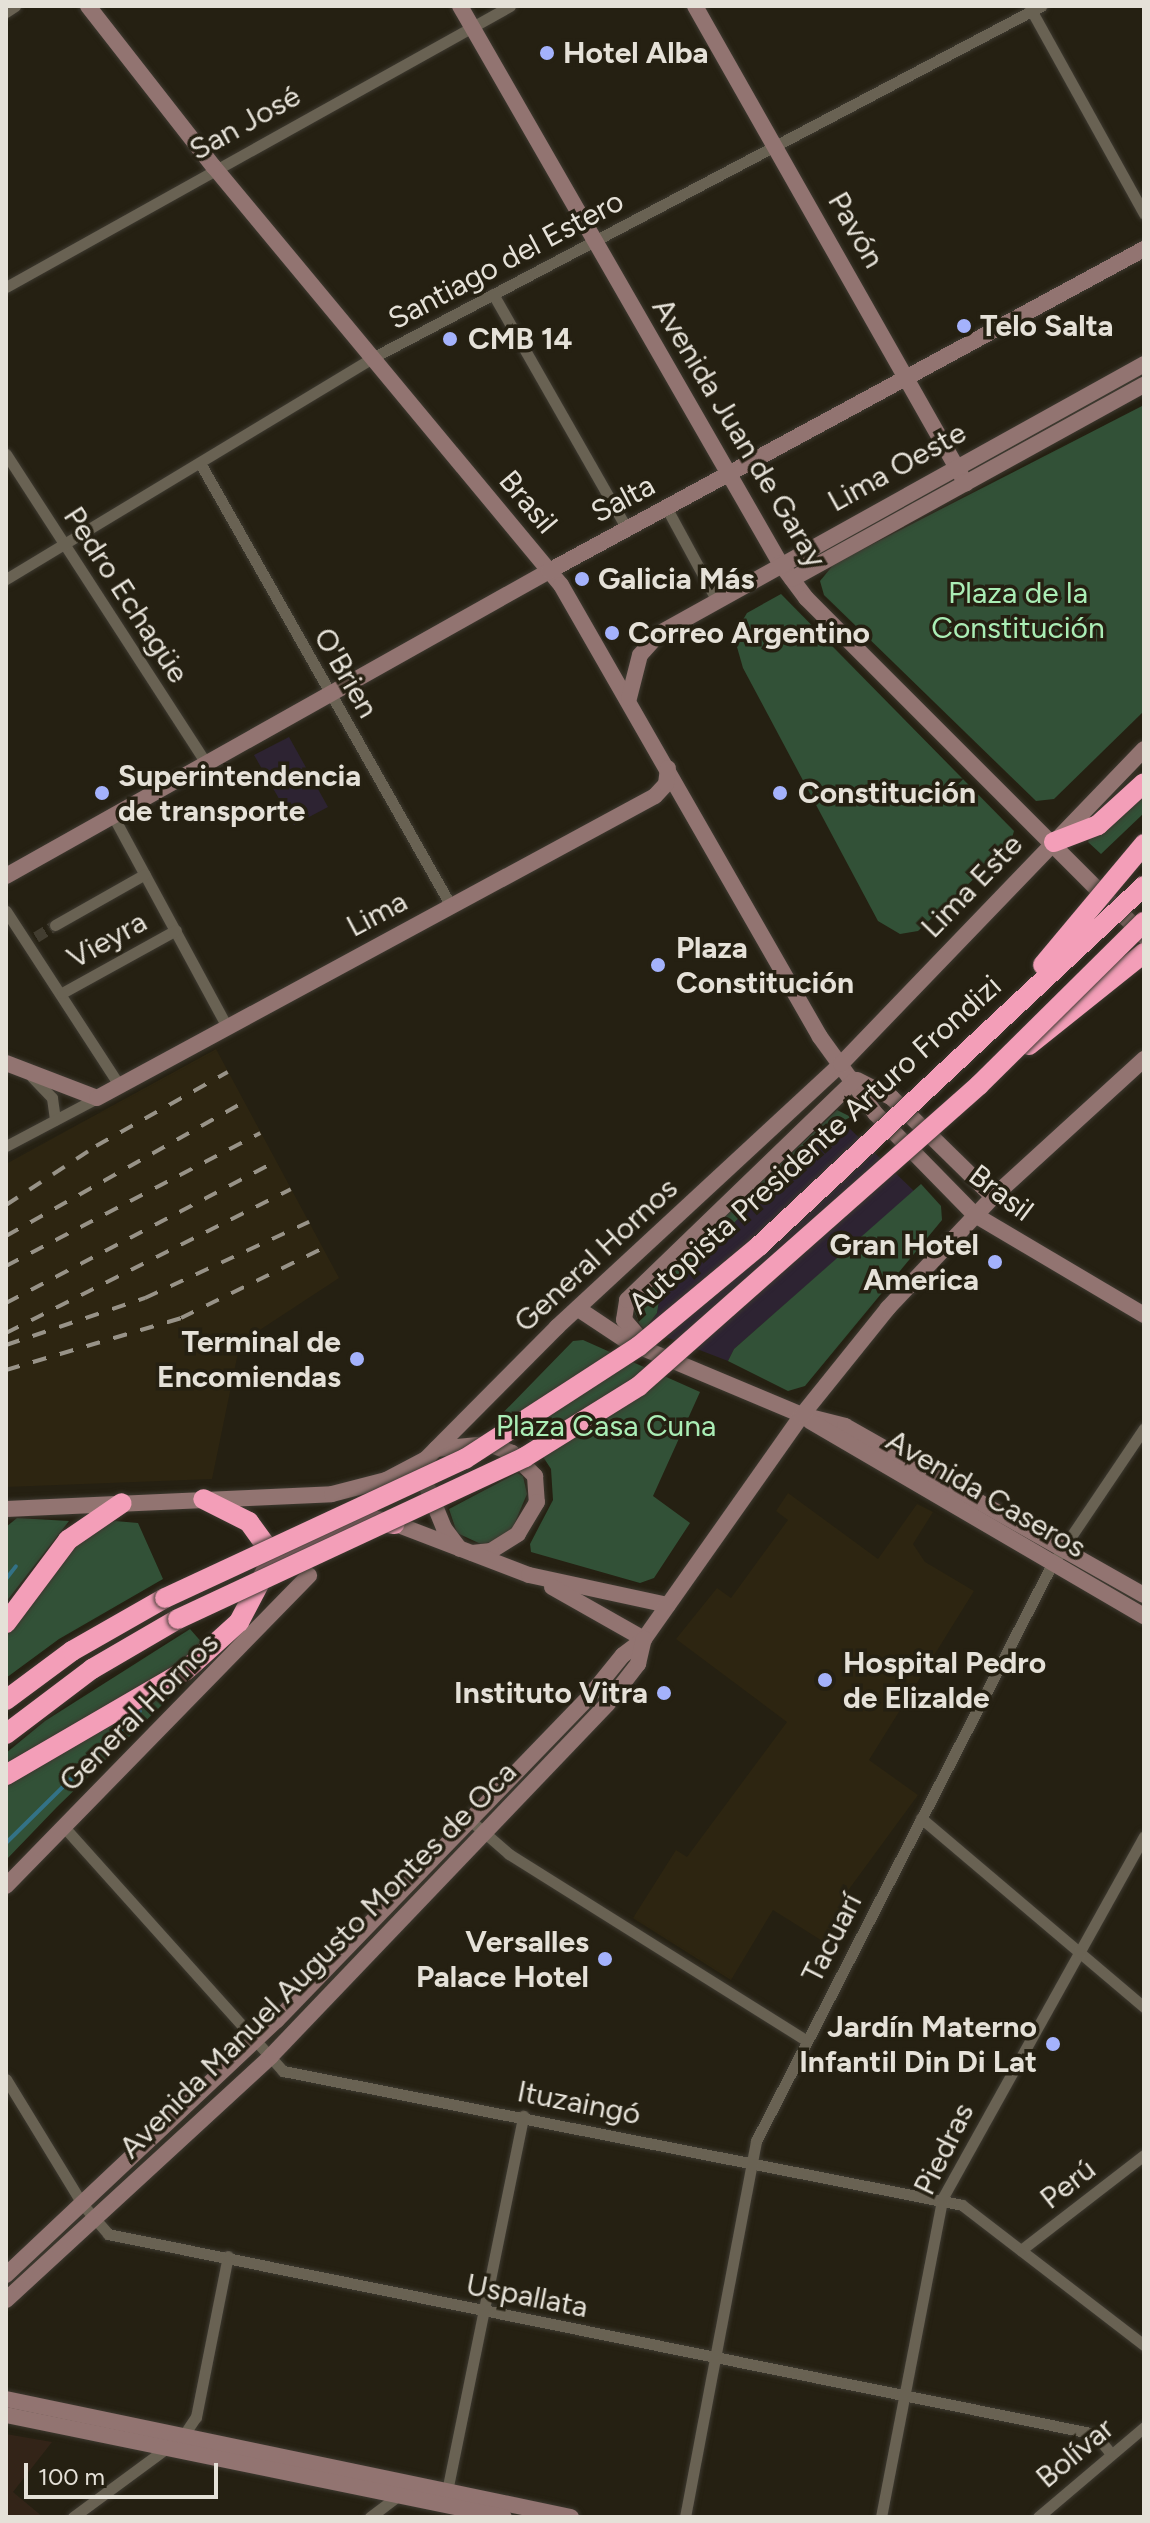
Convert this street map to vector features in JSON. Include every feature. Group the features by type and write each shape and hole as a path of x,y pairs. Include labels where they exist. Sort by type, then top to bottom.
{"highway":[{"path":"1054,842 1098,825 1144,783"},
{"path":"1000,1017 1144,844"},
{"path":"1077,923 1144,855"},
{"name":"Autopista Presidente Arturo Frondizi","path":"6,1700 72,1651 165,1598 465,1459 559,1403 705,1293 1144,886"},
{"name":"Autopista Presidente Arturo Frondizi","path":"6,1734 92,1669 178,1619 525,1457 600,1412 683,1349 979,1085 1144,922"},
{"path":"979,1085 1144,953"},
{"path":"6,1775 200,1661 239,1622 264,1578 268,1562 258,1531 203,1499"},
{"path":"6,1623 68,1540 122,1503"},
{"path":"264,1578 345,1522 360,1518 396,1524"}],"main road":[{"name":"Brasil","path":"88,6 214,167 549,571 629,698 817,1033 855,1080 875,1113 975,1215 1144,1315"},
{"name":"Avenida Juan de Garay","path":"460,6 780,563 792,579 1144,936"},
{"name":"Pavón","path":"695,6 966,484"},
{"name":"Salta","path":"6,876 549,571 1144,249"},
{"name":"Lima Oeste","path":"629,698 640,655 649,642 780,563 1144,364"},
{"name":"Lima Oeste","path":"792,579 1144,385"},
{"name":"Lima Este","path":"841,1064 1144,749"},
{"name":"Lima","path":"97,1098 659,793 668,768"},
{"name":"Avenida Manuel Augusto Montes de Oca","path":"6,2275 257,2040 471,1821 623,1655 644,1639 802,1415 888,1308 993,1197 1144,1059"},
{"name":"General Hornos","path":"6,1509 332,1494 386,1480 431,1454 841,1064"},
{"path":"13,1066 97,1098"},
{"name":"Brasil","path":"855,1080 892,1098 993,1197"},
{"name":"General Hornos","path":"645,1344 624,1320 627,1300 855,1080"},
{"name":"Avenida Caseros","path":"580,1310 628,1342 645,1344 802,1415 1051,1566 1144,1616"},
{"name":"Avenida Caseros","path":"802,1415 845,1426 1144,1595"},
{"path":"489,1444 512,1453 535,1476 537,1502 524,1527 503,1545 466,1552 434,1505 431,1454 489,1444"},
{"path":"396,1524 529,1575 668,1605"},
{"name":"General Hornos","path":"6,1886 309,1575"},
{"path":"529,1575 644,1639"},
{"name":"Avenida Manuel Augusto Montes de Oca","path":"6,2300 271,2056 607,1704 638,1664 644,1639"},
{"path":"6,2399 183,2436 405,2490"},
{"path":"6,2415 445,2498 571,2517"},
{"path":"445,2498 504,2517"}],"street":[{"path":"6,12 15,6"},
{"name":"San José","path":"6,287 214,167 510,6"},
{"path":"1034,8 1144,214"},
{"name":"Santiago del Estero","path":"6,579 374,357 777,148 1034,8"},
{"path":"493,294 627,529"},
{"name":"Pedro Echagüe","path":"6,454 206,763"},
{"name":"O'Brien","path":"200,463 451,906"},
{"path":"666,507 717,601"},
{"path":"113,816 227,1027"},
{"path":"55,925 145,874"},
{"path":"6,911 31,939 119,1085"},
{"name":"Vieyra","path":"62,993 176,930"},
{"path":"13,1066 47,1091 55,1120"},
{"path":"6,1146 97,1098"},
{"name":"Tacuarí","path":"685,2517 749,2161 806,2040 1060,1549 1144,1428"},
{"path":"921,1818 1144,2007"},
{"path":"471,1821 509,1854 806,2040"},
{"name":"Ituzaingó","path":"64,1827 283,2071 962,2205 1144,2345"},
{"name":"Piedras","path":"881,2517 942,2199 1144,1836"},
{"name":"Uspallata","path":"6,2079 83,2205 108,2234 228,2256 482,2313 1095,2434 1111,2454"},
{"path":"445,2498 523,2116"},
{"name":"Perú","path":"1021,2250 1144,2155"},
{"path":"73,2517 183,2436 196,2417 228,2256"},
{"name":"Bolívar","path":"1038,2517 1144,2427"},
{"path":"370,2517 405,2490"}],"shaded area":[{"path":"289,737 328,807 294,825 254,755"},
{"path":"216,1049 339,1278 240,1343 212,1479 6,1487 6,1164"},
{"path":"844,1123 914,1191 734,1349 728,1361 645,1329 657,1313 660,1295 834,1125"},
{"name":"Hospital Pedro de Elizalde","path":"788,1493 878,1559 917,1504 933,1512 913,1544 925,1562 974,1591 869,1760 918,1795 844,1896 852,1901 824,1942 773,1910 731,1980 633,1918 676,1850 687,1857 787,1722 676,1639 717,1588 731,1598 788,1520 776,1511"},
{"path":"6,2434 52,2442 13,2492 43,2517 6,2517"}],"green space":[{"name":"Plaza de la Constitución","path":"1144,405 1144,711 1054,799 1036,801 824,595 820,581 834,564"},
{"name":"Plaza de la Constitución","path":"781,594 1014,831 1010,845 918,931 900,934 878,921 743,668 737,647 741,623 747,613"},
{"path":"1144,787 1144,813 1101,854 1088,842 1093,833"},
{"path":"837,1110 851,1117 834,1125 660,1295 657,1313 645,1329 640,1325 634,1311 649,1289"},
{"path":"921,1184 941,1206 942,1220 805,1386 788,1391 728,1361 734,1349"},
{"name":"Plaza Casa Cuna","path":"583,1340 700,1392 653,1496 690,1523 654,1578 640,1583 531,1552 530,1544 553,1500 551,1469 534,1443 495,1421 573,1341"},
{"name":"Plaza Casa Cuna","path":"517,1473 523,1476 527,1494 513,1527 497,1541 481,1544 457,1533 449,1509"},
{"path":"17,1518 69,1521 6,1602 6,1527"},
{"path":"115,1521 138,1523 163,1579 59,1639 6,1678 6,1636 68,1551 94,1528"},
{"path":"190,1629 204,1645 190,1661 6,1767 6,1753 45,1721"},
{"path":"198,1670 57,1807 6,1860 6,1784"}],"waterway":[{"path":"6,1579 16,1566"},
{"path":"6,1843 140,1711"}],"tunnel":[{"path":"36,937 55,925"}],"railway":[{"path":"6,1205 96,1146 228,1072"},
{"path":"6,1236 244,1102"},
{"path":"6,1266 260,1133"},
{"path":"6,1303 276,1161"},
{"path":"6,1333 291,1189"},
{"path":"6,1345 145,1298 309,1222"},
{"path":"6,1370 181,1318 323,1248"}],"place":[{"name":"Hotel Alba","path":"547,53"},
{"name":"Telo Salta","path":"964,326"},
{"name":"CMB 14","path":"450,339"},
{"name":"Galicia Más","path":"582,579"},
{"name":"Correo Argentino","path":"612,633"},
{"name":"Superintendencia de transporte","path":"102,793"},
{"name":"Constitución","path":"780,793"},
{"name":"Plaza Constitución","path":"658,965"},
{"name":"Gran Hotel America","path":"995,1262"},
{"name":"Terminal de Encomiendas","path":"357,1359"},
{"name":"Hospital Pedro de Elizalde","path":"825,1680"},
{"name":"Instituto Vitra","path":"664,1693"},
{"name":"Versalles Palace Hotel","path":"605,1959"},
{"name":"Jardín Materno Infantil Din Di Lat","path":"1053,2044"}]}
